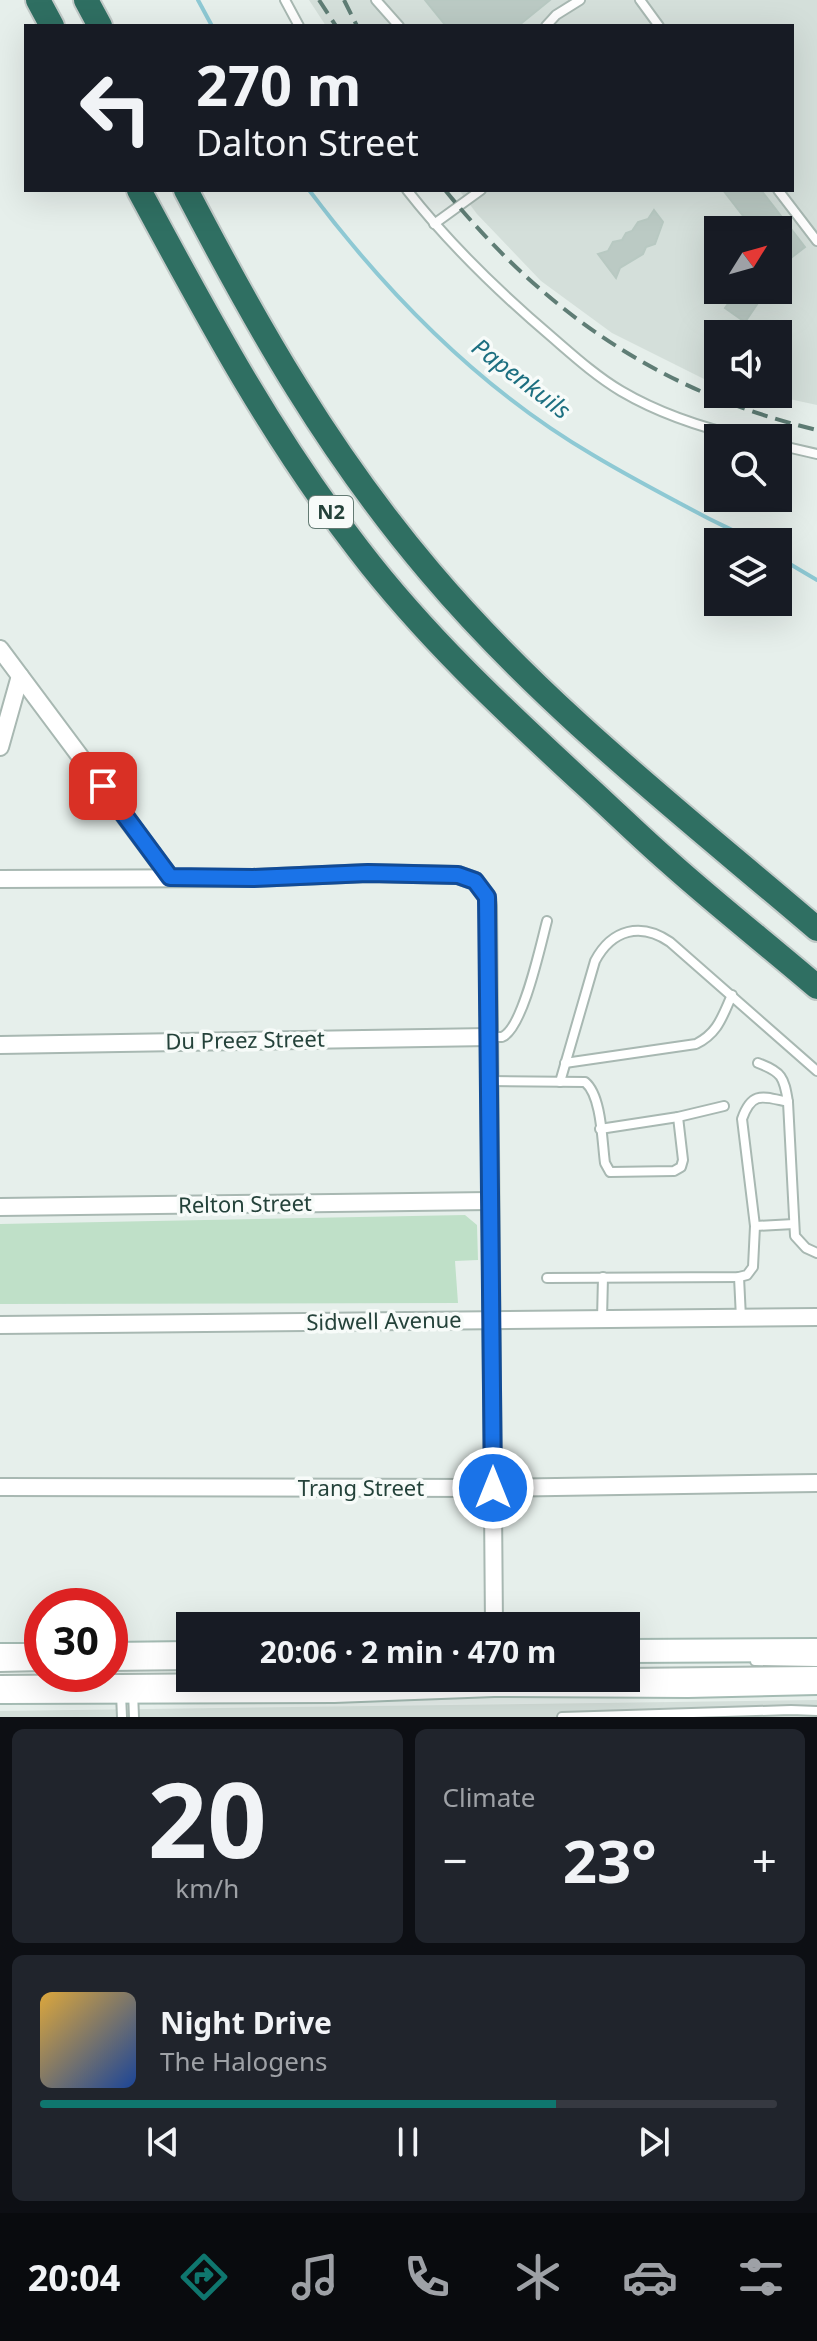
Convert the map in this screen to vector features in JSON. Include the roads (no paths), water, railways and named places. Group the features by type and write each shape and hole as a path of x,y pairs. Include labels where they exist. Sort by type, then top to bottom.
{"highway":[{"path":"38,0 51,24"},
{"path":"86,0 99,24"},
{"name":"N2","path":"140,192 252,395 296,464 403,603 512,718 669,862 817,987"},
{"name":"N2","path":"187,192 252,315 330,442 431,573 546,693 817,929"},
{"path":"665,799 817,908"},
{"path":"669,862 817,999"}],"main road":[{"path":"640,1651 817,1650"},
{"path":"128,1654 176,1653"},
{"path":"0,1655 24,1655"},
{"path":"640,1685 817,1683"},
{"path":"128,1691 176,1691"},
{"path":"0,1692 24,1692"}],"street":[{"path":"0,649 170,877"},
{"path":"0,747 20,676"},
{"path":"0,879 253,878 368,873 458,875 475,881 487,897 494,1612"},
{"name":"Du Preez Street","path":"0,1045 489,1037"},
{"name":"Relton Street","path":"0,1207 490,1201"},
{"name":"Sidwell Avenue","path":"0,1325 817,1317"},
{"name":"Trang Street","path":"0,1487 493,1488 817,1483"}],"lane":[{"path":"285,0 298,24"},
{"path":"376,0 397,24"},
{"path":"548,24 580,0"},
{"path":"640,0 658,24"},
{"path":"409,192 434,224 524,314 590,370 663,412 704,427"},
{"path":"434,224 478,192"},
{"path":"780,192 817,241"},
{"path":"792,448 817,454"},
{"path":"489,1037 502,1037 510,1031 521,1012 547,921"},
{"path":"560,1082 595,961 610,941 640,929 657,933 817,1071"},
{"path":"565,1063 696,1044 708,1038 717,1027 732,995"},
{"path":"758,1063 781,1075 788,1102 795,1236 806,1248 817,1253"},
{"path":"490,1081 585,1082 596,1098 605,1163 610,1172 674,1171 681,1167 683,1160 678,1117"},
{"path":"547,1278 747,1275 753,1267 755,1226 742,1119 746,1107 754,1098 762,1096 788,1102"},
{"path":"600,1129 678,1117 724,1106"},
{"path":"755,1226 794,1224"},
{"path":"602,1319 603,1277"},
{"path":"739,1277 741,1318"},
{"path":"684,1661 712,1661"},
{"path":"741,1661 817,1662"},
{"path":"128,1666 176,1665"},
{"path":"0,1667 24,1666"},
{"path":"640,1673 817,1671"},
{"path":"0,1680 176,1679"},
{"path":"122,1717 127,1692"},
{"path":"127,1692 134,1717"},
{"path":"562,1717 817,1711"}],"waterway":[{"name":"Papenkuils","path":"198,0 211,24"},
{"name":"Papenkuils","path":"311,192 403,302 474,370 552,429 606,463 728,528"},
{"name":"Papenkuils","path":"792,565 817,580"}],"railway":[{"path":"319,0 335,24"},
{"path":"344,0 356,24"},
{"path":"447,192 483,234 524,274 610,342 708,394 817,430"}]}
